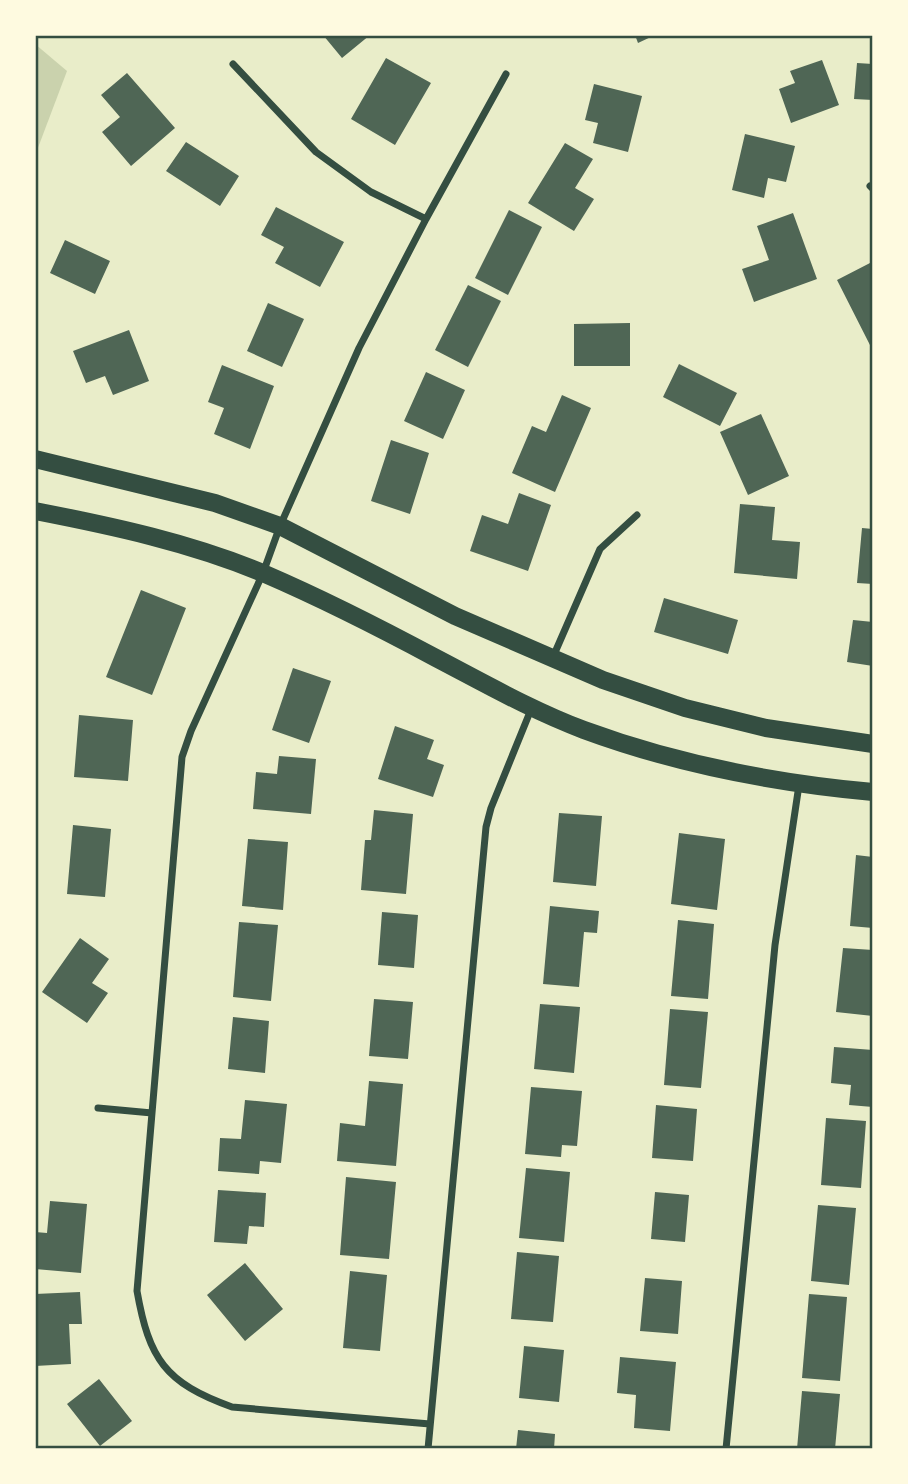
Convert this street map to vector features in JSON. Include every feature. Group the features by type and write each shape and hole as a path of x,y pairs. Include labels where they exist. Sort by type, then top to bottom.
{"main road":[{"path":"35,459 215,503 280,526 455,616 552,660 685,708 766,728 873,744"},
{"path":"35,511 118,528 263,573 582,729 671,758 799,784 873,792"}],"street":[{"path":"233,64 316,152 371,192 426,219"},
{"path":"430,1424 232,1406 201,1396 175,1379 155,1353 142,1323 136,1291 182,757 359,348 506,74"},
{"path":"552,660 600,549 637,515"},
{"path":"428,1449 486,827 533,706"},
{"path":"726,1449 775,945 799,784"},
{"path":"98,1108 152,1113"}],"green space":[{"path":"35,44 67,71 36,153 35,153"}],"building":[{"path":"323,35 370,35 342,58"},
{"path":"635,35 655,35 638,43"},
{"path":"386,58 431,83 395,145 351,119"},
{"path":"822,60 839,105 791,123 779,89 795,83 790,71"},
{"path":"857,63 873,64 873,100 854,99"},
{"path":"127,73 175,128 131,166 102,132 120,117 101,95"},
{"path":"594,84 642,96 628,152 593,143 598,123 585,120"},
{"path":"745,134 795,146 786,182 768,178 764,198 732,190"},
{"path":"186,142 239,176 220,206 166,171"},
{"path":"565,143 593,159 575,188 594,199 574,231 528,203"},
{"path":"276,207 344,242 320,287 275,263 284,247 261,235"},
{"path":"509,210 542,227 508,295 475,278"},
{"path":"793,213 817,279 754,302 742,269 769,260 757,226"},
{"path":"65,240 110,261 95,294 50,273"},
{"path":"870,263 873,269 873,351 837,280"},
{"path":"468,285 501,301 468,367 435,350"},
{"path":"268,303 304,319 282,367 247,351"},
{"path":"630,323 630,366 574,366 574,324"},
{"path":"129,330 149,381 113,395 105,376 86,383 73,351"},
{"path":"679,364 737,393 720,426 663,397"},
{"path":"222,365 274,386 250,449 214,434 224,408 208,402"},
{"path":"426,372 465,390 443,439 404,421"},
{"path":"562,395 591,408 555,492 512,473 532,426 546,432"},
{"path":"761,414 789,476 748,495 720,432"},
{"path":"391,440 429,453 410,514 371,501"},
{"path":"519,493 551,505 528,571 470,551 482,515 508,524"},
{"path":"740,504 775,507 772,540 800,542 797,579 734,573"},
{"path":"862,528 873,529 873,584 857,583"},
{"path":"141,590 186,608 152,695 106,677"},
{"path":"664,598 738,620 728,654 654,632"},
{"path":"853,620 873,622 873,666 847,662"},
{"path":"293,668 331,681 309,743 272,730"},
{"path":"79,715 133,720 128,781 74,777"},
{"path":"395,726 434,740 427,759 444,765 433,797 378,779"},
{"path":"279,756 316,759 311,814 253,809 256,772 277,774"},
{"path":"374,810 413,814 406,894 361,890 365,840 371,840"},
{"path":"559,813 602,816 596,886 553,882"},
{"path":"73,825 111,829 105,897 67,894"},
{"path":"679,833 725,839 717,910 671,904"},
{"path":"248,839 288,842 283,910 242,906"},
{"path":"856,855 873,857 873,928 850,926"},
{"path":"550,906 599,911 597,933 584,932 579,987 543,984"},
{"path":"382,912 418,915 414,968 378,965"},
{"path":"678,920 714,924 708,999 671,996"},
{"path":"239,922 278,925 271,1001 233,997"},
{"path":"80,938 109,959 92,983 108,993 87,1023 42,992"},
{"path":"843,948 873,950 873,1016 836,1012"},
{"path":"374,999 413,1002 408,1059 369,1056"},
{"path":"540,1004 580,1007 574,1073 534,1069"},
{"path":"670,1009 708,1012 701,1088 664,1085"},
{"path":"233,1017 269,1021 265,1073 228,1069"},
{"path":"834,1047 873,1050 873,1107 849,1105 851,1085 831,1083"},
{"path":"369,1081 403,1084 396,1166 337,1161 340,1123 365,1126"},
{"path":"531,1087 582,1091 577,1146 562,1145 561,1157 525,1154"},
{"path":"245,1100 287,1104 281,1163 260,1161 259,1174 218,1171 220,1138 241,1139"},
{"path":"656,1105 697,1109 693,1161 652,1158"},
{"path":"826,1118 866,1121 861,1188 821,1185"},
{"path":"526,1168 570,1172 564,1242 519,1238"},
{"path":"346,1177 396,1182 389,1259 340,1255"},
{"path":"218,1190 266,1193 264,1227 249,1226 247,1244 214,1242"},
{"path":"655,1192 689,1195 685,1242 651,1239"},
{"path":"50,1201 87,1204 81,1273 35,1269 35,1232 47,1233"},
{"path":"818,1205 856,1208 849,1285 811,1281"},
{"path":"517,1252 559,1256 553,1322 511,1319"},
{"path":"245,1263 283,1309 245,1341 207,1295"},
{"path":"350,1271 387,1275 380,1351 343,1348"},
{"path":"645,1278 682,1281 678,1334 640,1331"},
{"path":"80,1292 82,1324 69,1324 71,1364 35,1366 35,1294"},
{"path":"809,1294 847,1297 840,1381 802,1378"},
{"path":"524,1346 564,1350 559,1402 519,1398"},
{"path":"620,1357 676,1362 670,1431 634,1428 636,1395 617,1393"},
{"path":"99,1379 132,1421 100,1446 67,1404"},
{"path":"802,1391 840,1394 835,1449 797,1449"},
{"path":"518,1430 555,1434 554,1449 516,1449"}]}
